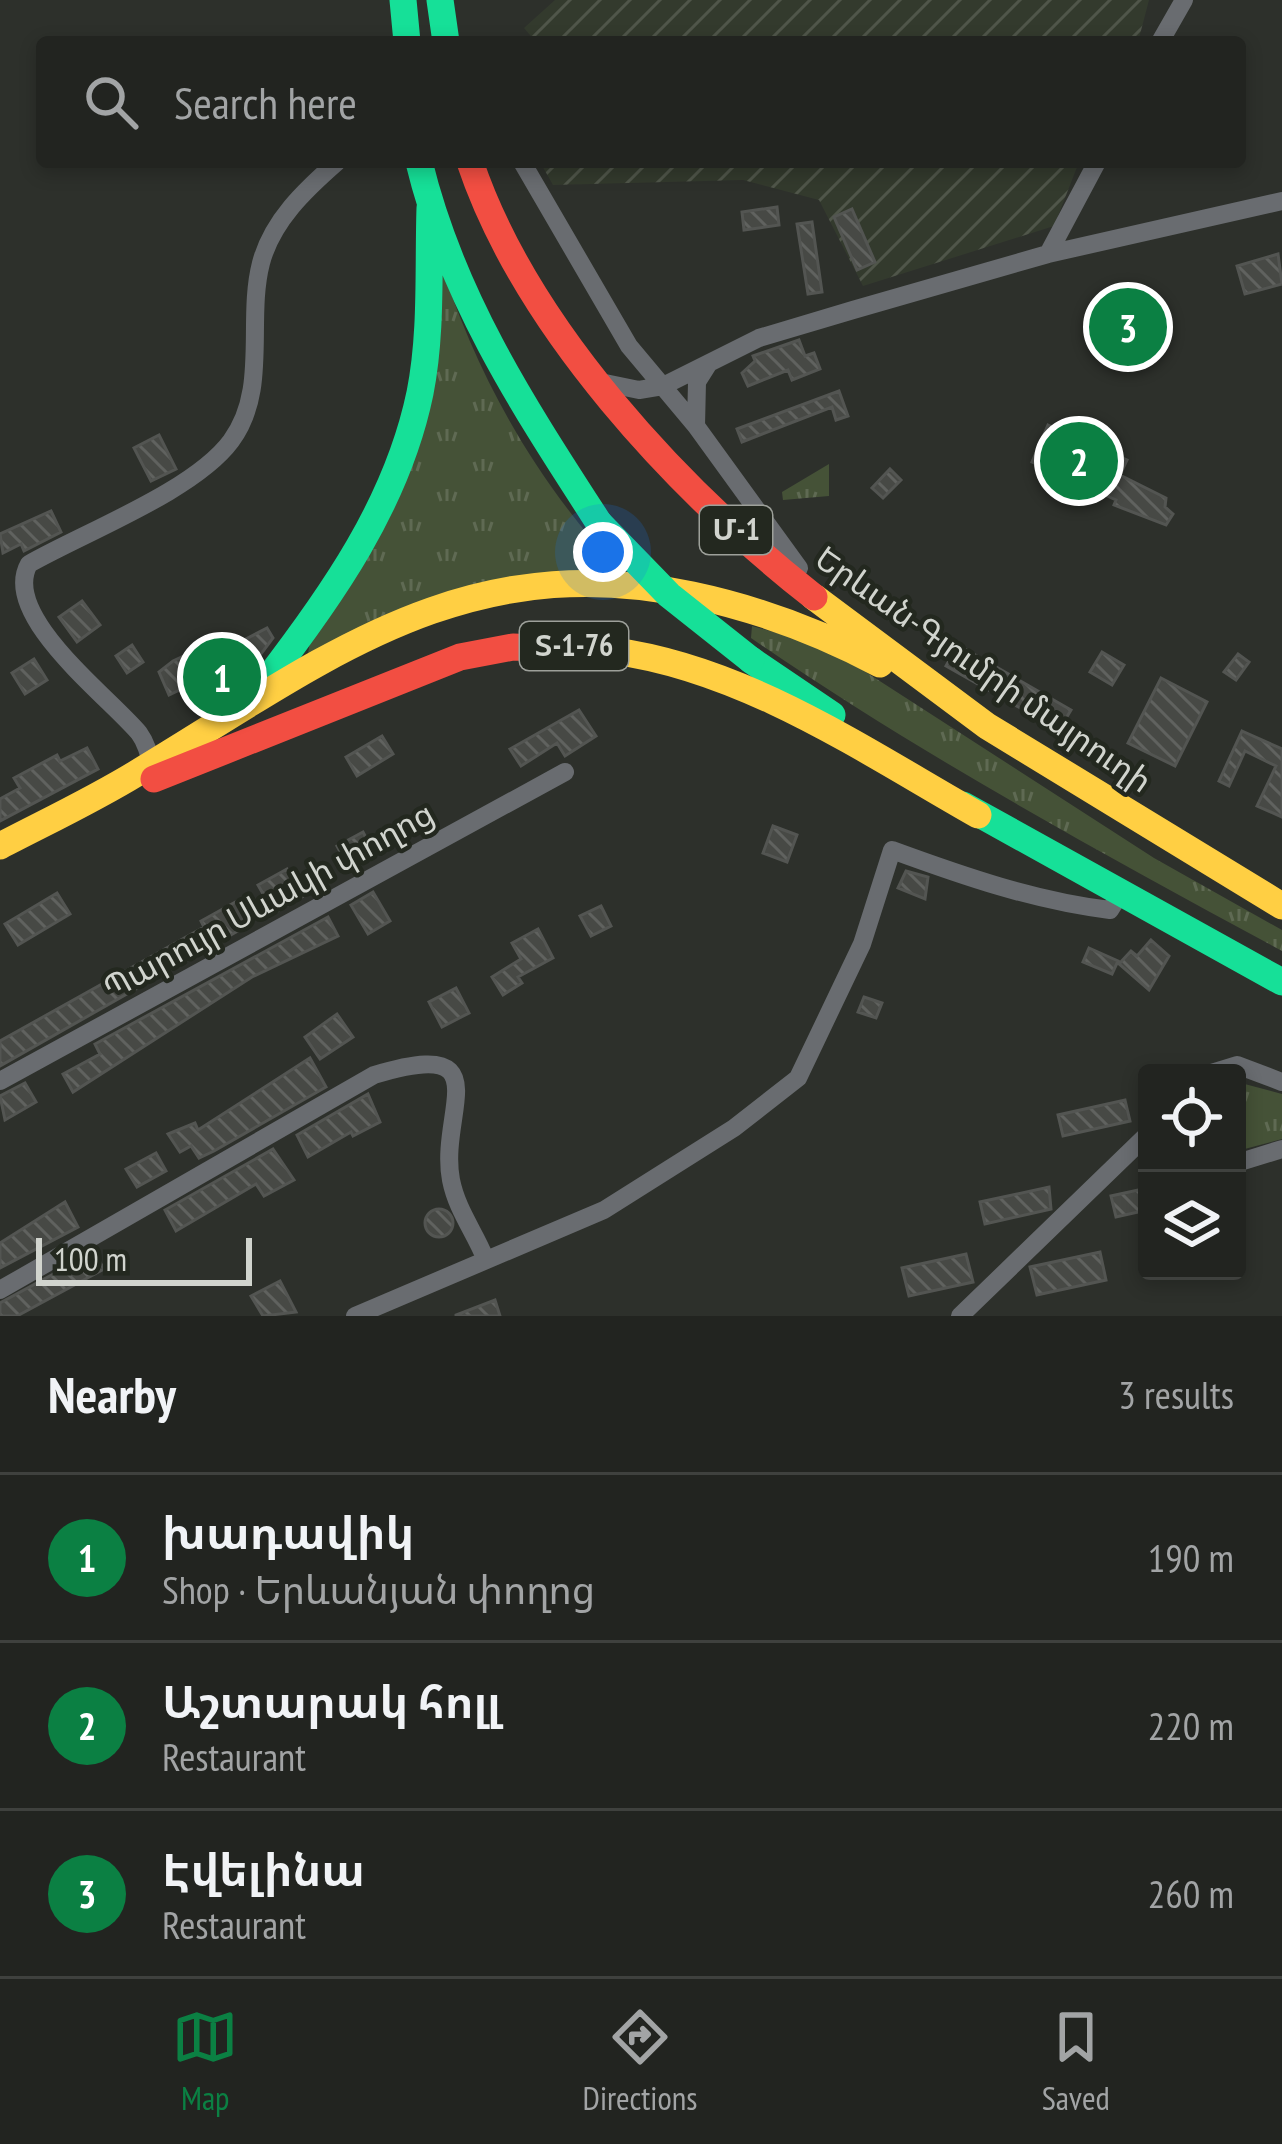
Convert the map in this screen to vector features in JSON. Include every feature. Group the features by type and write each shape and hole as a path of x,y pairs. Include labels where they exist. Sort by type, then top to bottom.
{"highway":[{"path":"403,0 406,36"},
{"path":"440,0 445,36"},
{"path":"420,168 430,208 490,353 533,428 599,523 669,596 751,660 978,815 1282,982"},
{"name":"Երևան-Գյումրի մայրուղի","path":"472,168 512,256 595,380 719,516 836,613 1002,734 1146,828 1282,906"},
{"path":"257,693 344,573 408,442 421,389 430,208"},
{"name":"Տ-1-76","path":"0,861 154,771 257,693 474,596 538,582 619,580 758,609 872,659 1002,734"},
{"name":"Տ-1-76","path":"0,845 154,771 452,661 545,644 652,660 734,687 978,815"}],"street":[{"path":"1163,36 1184,0"},
{"path":"154,771 146,743 135,729 31,640 11,614 6,592 11,576 147,502 220,454 233,438 249,410 261,264 291,207 331,168"},
{"path":"525,168 610,315 836,613"},
{"path":"1048,254 1094,168"},
{"path":"595,380 639,390 663,386 759,338 1048,254 1282,201"},
{"path":"696,426 697,382 710,362"},
{"name":"Պարույր Սևակի փողոց","path":"0,1081 565,772"},
{"path":"355,1316 604,1210 734,1128 798,1078 862,944 874,892 892,850 973,880 1072,905 1110,910 1120,893"},
{"path":"0,1290 374,1075 427,1061 444,1066 454,1077 459,1103 450,1175 460,1213 485,1258"},
{"path":"1246,1068 1282,1082"},
{"path":"1246,1160 1282,1149"},
{"path":"960,1316 1138,1150"}],"shaded area":[{"path":"555,0 1149,0 1140,36 531,36 524,28"},
{"path":"543,168 1077,168 1054,226 863,286 819,200 743,180 553,185"}],"green space":[{"path":"436,249 468,336 508,418 557,495 616,567 307,659 310,642 379,532"},
{"path":"829,464 829,496 783,500 782,492"},
{"path":"752,626 827,647 1154,858 1282,930 1282,951 946,763 751,638"},
{"path":"1246,1084 1282,1094 1282,1139 1246,1149"}],"building":[{"path":"777,207 779,225 744,230 742,212"},
{"path":"852,209 875,262 857,270 834,217"},
{"path":"812,222 822,292 808,294 797,224"},
{"path":"1278,254 1282,284 1245,294 1237,266"},
{"path":"1114,296 1153,311 1135,358 1096,343"},
{"path":"799,340 805,356 814,353 820,369 792,380 788,370 748,386 742,373 755,361 753,356"},
{"path":"839,391 848,416 836,420 832,407 742,442 737,429"},
{"path":"1048,425 1127,460 1120,475 1166,498 1165,507 1173,514 1166,525 1114,505 1116,500 1032,462"},
{"path":"159,435 176,469 151,481 134,448"},
{"path":"890,469 901,480 883,498 872,488"},
{"path":"51,511 61,532 24,551 21,544 3,553 0,534"},
{"path":"82,601 100,625 77,642 59,617"},
{"path":"267,628 273,638 246,674 218,688 211,675 169,695 159,672 173,661 188,654 194,666"},
{"path":"132,645 143,662 127,673 116,656"},
{"path":"958,645 1071,710 1059,730 946,666"},
{"path":"1102,652 1124,665 1112,685 1090,672"},
{"path":"1238,654 1249,662 1236,680 1224,672"},
{"path":"34,659 47,680 25,694 12,673"},
{"path":"1161,678 1207,702 1175,766 1128,743"},
{"path":"579,710 596,736 565,756 557,743 521,766 510,749"},
{"path":"1242,731 1282,749 1282,817 1257,806 1276,766 1245,751 1229,786 1219,781"},
{"path":"382,736 393,754 357,776 346,757"},
{"path":"87,748 98,769 0,821 0,799 20,788 14,778 57,755 60,761"},
{"path":"773,826 797,835 787,862 763,853"},
{"path":"363,832 375,855 349,868 337,846"},
{"path":"287,869 302,897 274,913 258,885"},
{"path":"906,871 928,877 925,899 898,888"},
{"path":"373,892 390,921 368,934 351,905"},
{"path":"57,893 70,914 18,945 5,924"},
{"path":"239,900 252,923 0,1066 0,1041 204,927 201,921"},
{"path":"601,906 611,926 591,936 580,916"},
{"path":"328,917 338,936 252,977 73,1092 63,1074 100,1054 95,1044"},
{"path":"538,929 553,958 518,977 522,983 503,995 492,977 521,959 512,943"},
{"path":"1151,940 1169,956 1149,990 1119,964 1131,951 1137,956"},
{"path":"1089,948 1118,961 1112,974 1083,962"},
{"path":"456,988 469,1013 442,1027 429,1002"},
{"path":"864,997 882,1003 876,1018 858,1012"},
{"path":"337,1014 353,1037 320,1059 305,1037"},
{"path":"310,1058 326,1087 214,1151 199,1158 191,1146 180,1152 168,1134 195,1123 198,1130"},
{"path":"25,1083 36,1102 5,1120 0,1096"},
{"path":"368,1094 380,1122 353,1136 351,1132 308,1157 297,1135"},
{"path":"1125,1100 1130,1121 1063,1136 1058,1115"},
{"path":"273,1149 294,1180 264,1196 256,1184 176,1231 165,1210"},
{"path":"156,1153 166,1171 137,1187 126,1169"},
{"path":"1049,1187 1051,1209 985,1224 980,1202"},
{"path":"1138,1190 1138,1212 1116,1217 1111,1196"},
{"path":"65,1202 78,1227 0,1268 0,1243"},
{"path":"439,1209 449,1213 453,1223 449,1233 439,1237 429,1233 425,1223 429,1213"},
{"path":"94,1252 104,1269 17,1316 0,1316 0,1303"},
{"path":"1100,1252 1106,1280 1037,1295 1030,1267"},
{"path":"966,1254 973,1282 909,1296 902,1268"},
{"path":"280,1281 296,1312 263,1316 251,1296"},
{"path":"495,1300 500,1316 456,1316 456,1315"}],"traffic: fast":[{"path":"403,0 406,36"},
{"path":"440,0 445,36"},
{"path":"421,168 450,259 493,350 599,523"},
{"path":"263,685 358,548 409,434 426,347 430,208"},
{"path":"599,523 669,595 751,660"},
{"path":"751,660 832,715"},
{"path":"963,805 1282,982"}],"traffic: slow":[{"path":"0,846 120,783 334,655 398,624 464,600 534,586 610,584 692,595 788,623 880,664"},
{"path":"814,597 987,726 1282,906"},
{"path":"614,651 711,675 757,694 978,815"}],"traffic: jam":[{"path":"472,168 495,224 528,285 612,402 711,507 814,597"},
{"path":"154,779 460,657 513,647 614,651"}],"place":[{"name":"Էվելինա","path":"1128,327"},
{"name":"Աշտարակ հոլլ","path":"1079,461"},
{"name":"խադավիկ","path":"222,677"}]}
